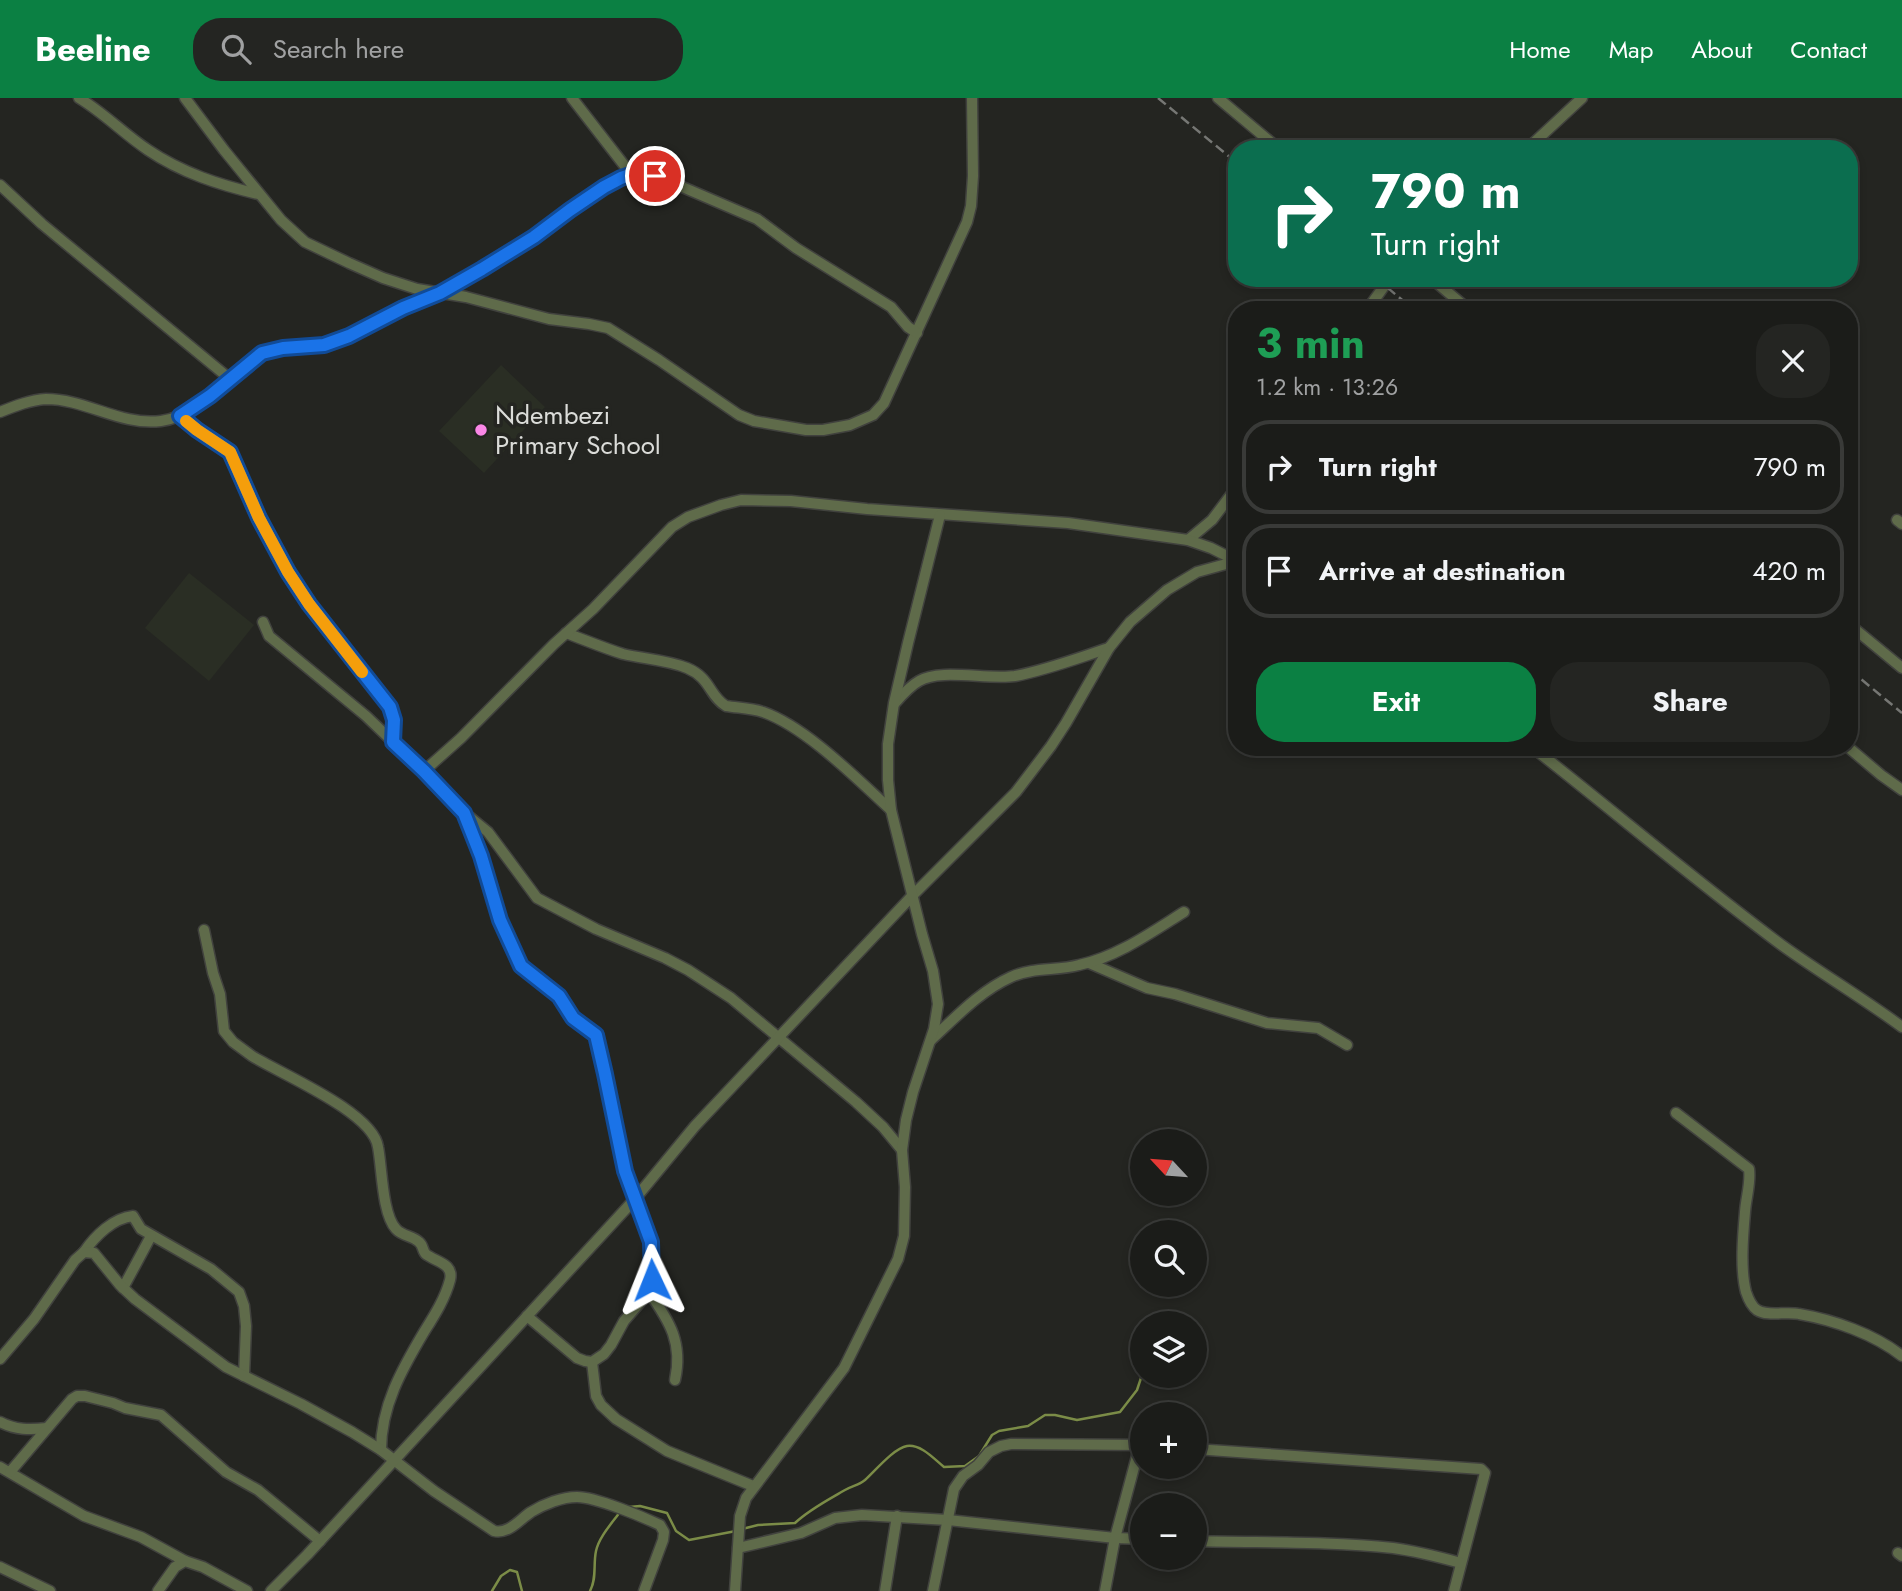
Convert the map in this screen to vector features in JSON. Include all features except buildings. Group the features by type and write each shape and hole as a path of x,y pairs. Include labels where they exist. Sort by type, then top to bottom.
{"street":[{"path":"79,98 150,151 177,167 229,187 259,194"},
{"path":"186,98 259,194 281,220 305,242 383,278 417,289 466,298 549,320 608,328 739,415 769,424 806,430 850,425 873,415 884,404 960,240 971,206 972,98"},
{"path":"572,98 631,174"},
{"path":"1218,98 1268,140"},
{"path":"1537,140 1582,98"},
{"path":"0,412 29,402 46,400 75,403 141,423 180,416 267,351 335,342 440,293 534,237 604,187 631,174 647,174 673,183 757,219 828,269 891,307 908,327 917,333"},
{"path":"0,185 230,379"},
{"path":"1442,287 1458,301"},
{"path":"180,416 230,452 259,518 288,572 309,604 390,707 394,720 393,742"},
{"path":"1188,540 1212,520 1228,499"},
{"path":"424,771 607,596 672,527 688,517 721,505 741,500 791,501 940,515 1068,523 1188,540 1228,556"},
{"path":"735,1591 742,1509 753,1486 844,1368 898,1259 904,1236 905,1187 902,1150 910,1102 937,1019 937,991 891,810 888,744 894,703 940,515"},
{"path":"271,1591 635,1200 695,1126 912,896 1016,792 1051,746 1109,648 1130,622 1167,590 1197,572 1228,563"},
{"path":"263,622 269,636 366,716 464,813 488,832 537,898 579,921 688,970 731,998 856,1102 883,1127 902,1150"},
{"path":"1858,632 1902,668"},
{"path":"566,633 622,653 686,667 707,681 720,702 726,706 764,713 789,725 845,768 891,810"},
{"path":"894,703 919,681 932,676 1001,678 1109,648"},
{"path":"1858,755 1902,790"},
{"path":"1543,756 1817,971 1902,1024"},
{"path":"464,813 481,856 500,920 518,962 559,996 573,1018 591,1030 597,1039 618,1145 652,1252 649,1292 624,1321 604,1354 592,1362 577,1358 527,1316"},
{"path":"932,1040 980,996 1012,976 1025,971 1062,969 1089,963 1134,943 1184,912"},
{"path":"204,930 220,994 222,1025 226,1035 252,1056 348,1109 368,1129 378,1144 386,1202 395,1228 418,1241 425,1254 447,1266 450,1271 443,1297 393,1392 382,1428 381,1450"},
{"path":"1089,963 1147,988 1267,1023 1318,1028 1347,1045"},
{"path":"1676,1113 1749,1169 1744,1270 1745,1291 1750,1304 1767,1313 1795,1313 1844,1326 1890,1347 1902,1356"},
{"path":"2,1353 34,1319 75,1260 92,1241 117,1221 130,1216 151,1236 211,1269 239,1292 246,1326 244,1377"},
{"path":"123,1288 151,1236"},
{"path":"83,1252 97,1255 123,1288 144,1307 226,1367 319,1413 381,1450 434,1491 496,1532 508,1530 533,1511 548,1504 579,1497 660,1525 664,1537 644,1591"},
{"path":"649,1292 668,1320 677,1342 678,1364 675,1380"},
{"path":"592,1362 598,1400 616,1419 667,1451 753,1486"},
{"path":"247,1591 141,1537 84,1516 5,1470 72,1399 79,1396 111,1402 125,1408 161,1415 226,1472 258,1490 320,1541"},
{"path":"0,1422 13,1428 47,1428"},
{"path":"933,1591 956,1484 989,1452 1000,1446 1028,1443 1130,1445"},
{"path":"1207,1450 1481,1469 1485,1473 1454,1591"},
{"path":"1105,1591 1115,1538 1131,1479"},
{"path":"738,1548 801,1533 835,1518 862,1515 948,1520 1130,1539"},
{"path":"885,1591 897,1516"},
{"path":"1207,1541 1371,1546 1407,1550 1461,1563"},
{"path":"159,1591 175,1567 185,1561"},
{"path":"0,1567 50,1591"}],"shaded area":[{"path":"501,365 545,407 484,473 439,431"},
{"path":"189,573 254,625 209,681 145,628"}],"waterway":[{"path":"742,1529 758,1525 795,1523 819,1505 863,1482 891,1455 907,1446 922,1450 944,1467 965,1466 979,1456 992,1435 999,1431 1028,1426 1045,1415 1077,1420 1120,1412 1138,1388"},
{"path":"629,1507 640,1506 667,1513 676,1531 689,1540 736,1531"},
{"path":"590,1591 598,1546 620,1512"},
{"path":"492,1591 501,1576 510,1570 517,1572 522,1591"}],"railway":[{"path":"1158,98 1228,156"},
{"path":"1387,287 1403,301"},
{"path":"1858,677 1902,713"}],"slow traffic":[{"path":"186,421 230,452 275,551 309,604 362,672"}],"place":[{"name":"Ndembezi Primary School","path":"481,430"}],"route":[{"path":"652,1280 651,1242 618,1145 596,1035 573,1018 559,996 521,966 500,920 481,856 464,813 457,803 393,742 394,720 390,707 309,604 288,572 259,518 230,452 180,416 210,396 262,353 283,348 324,345 349,336 403,308 440,293 482,269 621,178 636,173 655,176"}]}
